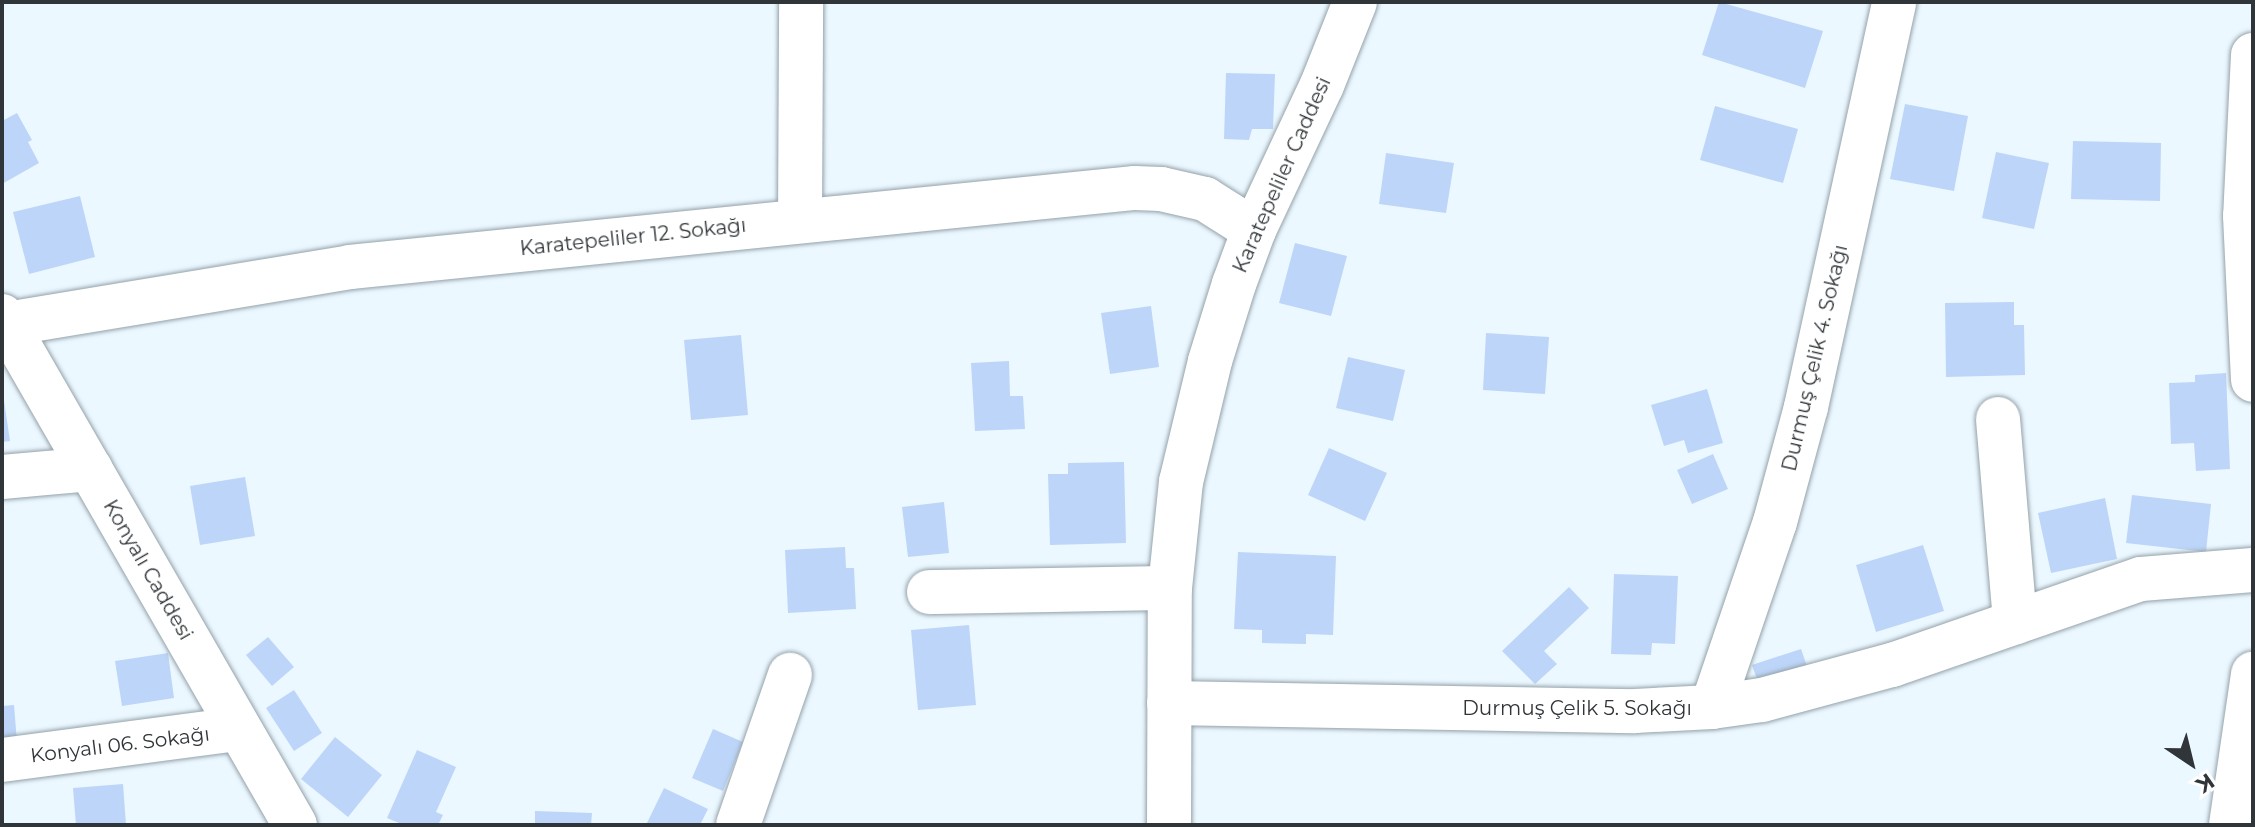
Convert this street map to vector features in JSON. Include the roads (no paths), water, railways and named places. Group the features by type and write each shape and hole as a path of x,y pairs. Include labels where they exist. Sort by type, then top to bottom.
{"street":[{"path":"800,220 801,2"},
{"name":"Karatepeliler Caddesi","path":"1169,825 1170,588 1181,482 1210,361 1254,230 1322,85 1355,2"},
{"name":"Durmuş Çelik 4. Sokağı","path":"1712,707 1775,522 1806,407 1894,2"},
{"path":"2253,55 2245,216 2253,380"},
{"name":"Karatepeliler 12. Sokağı","path":"4,320 350,267 1135,188 1161,189 1205,199 1254,230"},
{"name":"Konyalı Caddesi","path":"4,320 295,825"},
{"path":"1998,419 2015,622"},
{"path":"2,477 91,469"},
{"name":"Durmuş Çelik 5. Sokağı","path":"1169,703 1635,711 1712,707 1762,700 1892,665 2141,579 2253,570"},
{"path":"929,592 1170,588"},
{"path":"2231,825 2253,674"},
{"path":"738,825 790,675"},
{"name":"Konyalı 06. Sokağı","path":"2,760 239,729"}]}
